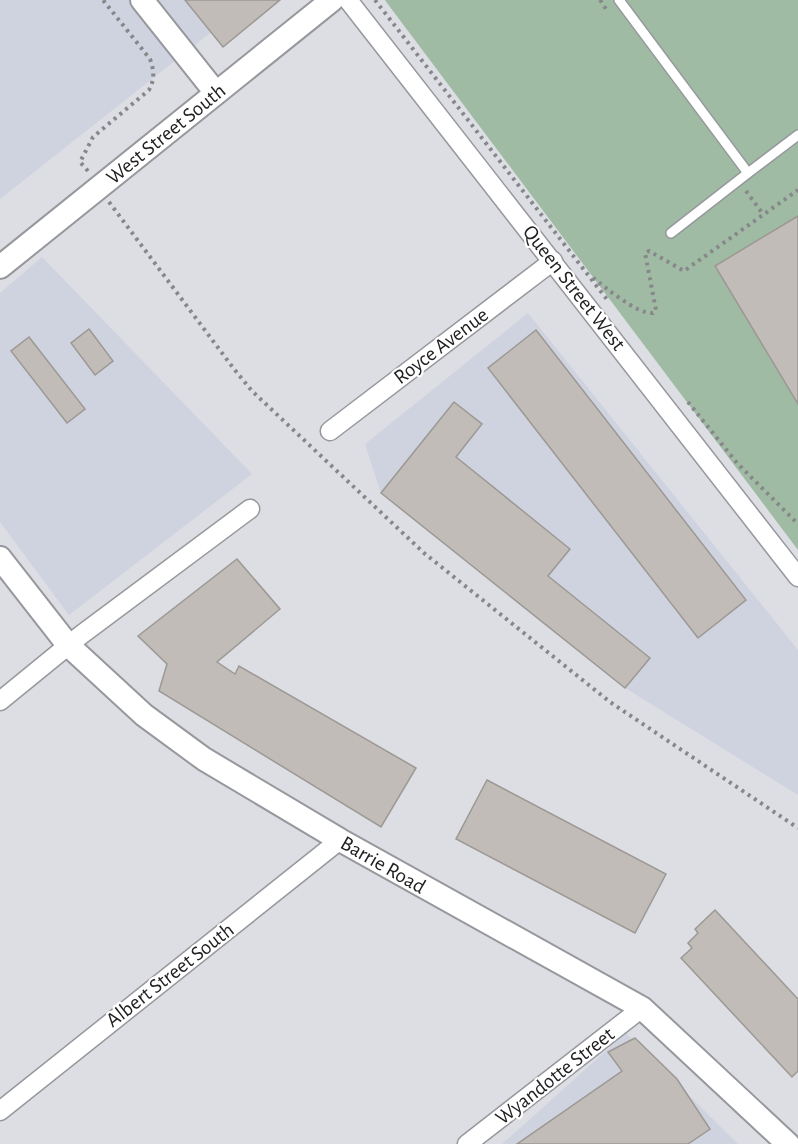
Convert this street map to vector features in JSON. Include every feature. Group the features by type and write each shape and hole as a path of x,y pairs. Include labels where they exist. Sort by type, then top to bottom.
{"street":[{"path":"142,0 216,93"},
{"name":"West Street South","path":"0,267 332,0"},
{"name":"Queen Street West","path":"348,0 798,577"},
{"name":"Royce Avenue","path":"330,431 553,261"},
{"path":"0,701 68,645 250,509"},
{"name":"Barrie Road","path":"0,558 68,645 144,715 204,759 340,840 642,1008 788,1144"},
{"name":"Albert Street South","path":"0,1110 340,840"},
{"name":"Wyandotte Street","path":"467,1144 642,1008"}],"lane":[{"path":"619,0 748,173"},
{"path":"671,233 798,135"}],"path":[{"path":"102,0 150,59 153,83 149,90 93,137 80,162 226,360 252,391 424,553 610,702 798,828"},
{"path":"383,0 377,2 610,302"},
{"path":"590,276 645,313 653,313 656,310 645,253 649,252 684,271 798,190"},
{"path":"685,400 736,463 798,524"}],"shaded area":[{"path":"0,0 252,0 0,199"},
{"path":"42,257 252,474 69,615 0,522 0,293"},
{"path":"528,313 798,650 798,795 625,688 381,493 365,444"},
{"path":"626,1033 738,1144 502,1144"}],"green space":[{"path":"385,0 798,0 798,550 387,3"}],"building":[{"path":"185,0 280,0 223,47"},
{"path":"798,216 798,404 715,266"},
{"path":"89,329 113,361 95,375 71,343"},
{"path":"536,330 746,600 698,638 488,368"},
{"path":"29,337 85,409 67,423 11,351"},
{"path":"454,402 482,424 456,457 570,549 548,576 650,658 625,688 381,493"},
{"path":"237,559 280,609 217,662 235,674 239,666 416,768 381,827 159,691 167,664 138,636"},
{"path":"487,780 666,874 635,933 456,839"},
{"path":"715,910 798,999 798,1071 792,1077 681,958 692,948 688,943 698,933 695,929"},
{"path":"635,1038 677,1079 710,1129 688,1144 517,1144 622,1071 608,1052"}]}
